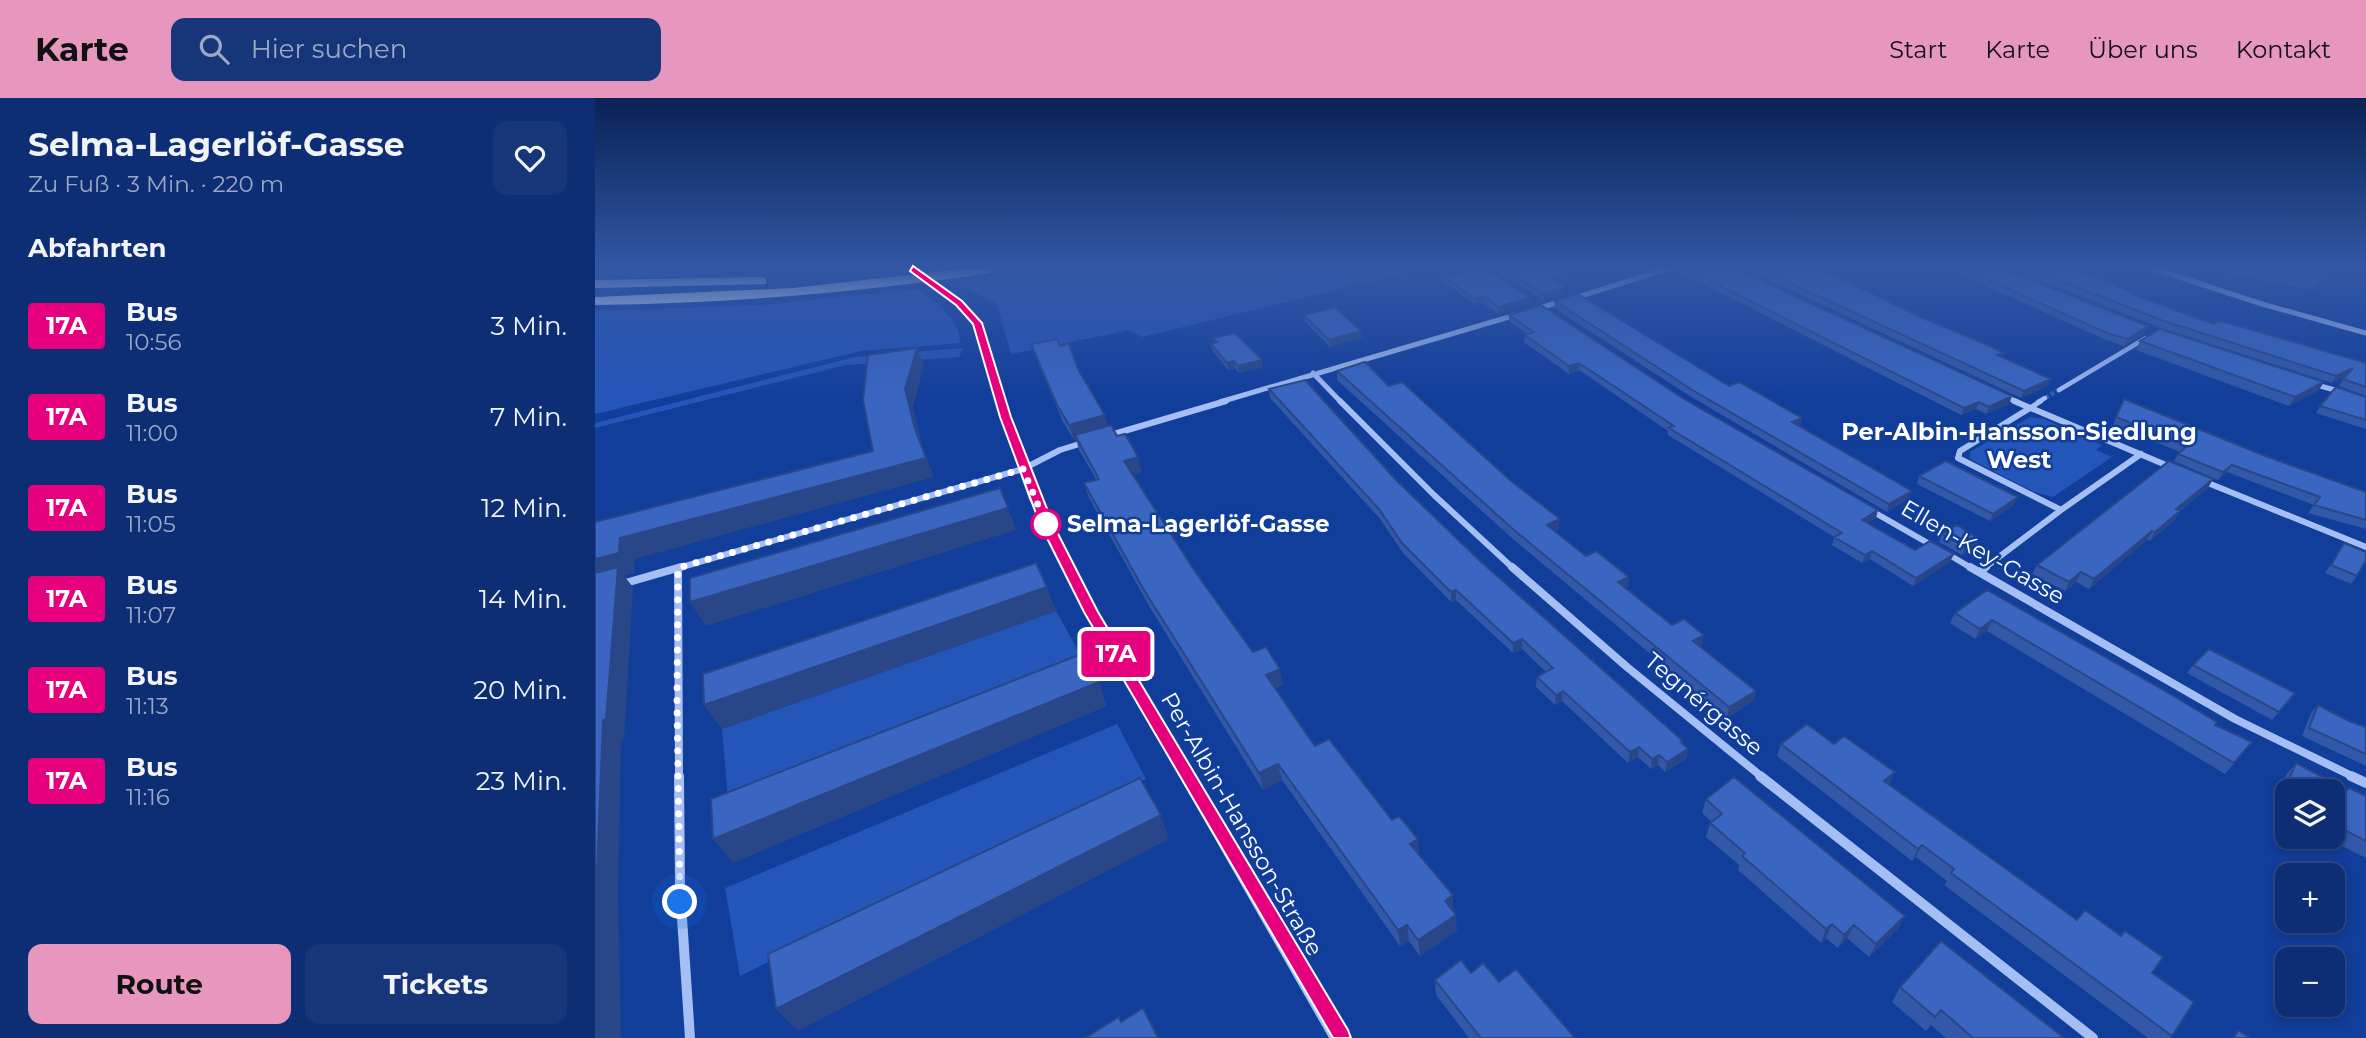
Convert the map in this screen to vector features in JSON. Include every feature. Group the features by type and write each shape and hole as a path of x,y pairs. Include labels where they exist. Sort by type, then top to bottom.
{"street":[{"name":"Per-Albin-Hansson-Straße","path":"968,313 977,323 987,362 1023,469 1046,524 1091,612 1337,1037"},
{"path":"607,588 1023,469 1060,450 1523,313"},
{"path":"2294,313 2366,333"},
{"path":"2059,390 2156,332"},
{"name":"Tegnérgasse","path":"1314,373 1377,442 1499,557 1728,751 2093,1038"},
{"path":"2303,380 2353,396"},
{"path":"1994,391 2177,470"},
{"path":"2045,398 1960,451 1957,456 2061,510"},
{"path":"1979,572 2141,454"},
{"path":"2201,480 2366,547"},
{"name":"Ellen-Key-Gasse","path":"1864,506 2235,719 2366,783"},
{"path":"678,568 680,888 690,1038"}],"shaded area":[{"path":"595,313 945,313 959,334 960,343 861,351 595,414"},
{"path":"999,313 1242,313 1142,337 1130,330 1011,354"},
{"path":"963,348 959,357 846,365 595,428 595,423 855,357"},
{"path":"2030,417 2044,419 2102,445 2096,450 2112,457 2053,497 2034,492 1970,459 1970,452"},
{"path":"1056,611 1093,677 730,823 722,729"},
{"path":"1117,724 1146,779 740,976 725,888"}],"building":[{"path":"1341,313 1361,331 1329,340 1304,315"},
{"path":"1553,313 1684,399 1878,510 1862,520 1915,550 1930,541 1954,554 1916,578 1872,551 1865,555 1834,537 1842,533 1669,428 1674,426 1579,363 1569,366 1525,335 1534,332 1509,315"},
{"path":"1573,313 1609,313 1729,386 1739,382 1802,418 1792,422 1912,491 1889,504 1694,391"},
{"path":"1774,313 1831,313 2012,396 1989,407 1979,402 1964,408"},
{"path":"1855,313 1912,313 1990,346 2003,353 1997,355 2051,379 2024,391"},
{"path":"2062,313 2114,313 2148,326 2127,339"},
{"path":"2143,313 2183,313 2214,324 2217,321 2228,323 2366,363 2366,387 2343,379 2353,368 2336,376"},
{"path":"2160,329 2324,382 2295,397 2140,341"},
{"path":"1235,333 1262,360 1238,366 1234,361 1227,363 1211,344 1217,342 1213,338"},
{"path":"1057,339 1060,346 1069,344 1078,369 1105,415 1069,425 1057,405 1031,344"},
{"path":"917,348 905,389 926,458 620,538 619,553 595,559 595,522 873,451 863,400 868,355"},
{"path":"1365,362 1389,386 1402,382 1511,481 1560,519 1547,525 1586,556 1596,551 1629,577 1618,582 1672,625 1684,619 1704,635 1693,641 1756,691 1729,707 1514,530 1337,371"},
{"path":"1305,380 1397,481 1479,560 1683,741 1681,742 1688,749 1667,762 1659,755 1652,759 1639,747 1630,752 1563,691 1556,695 1537,677 1553,668 1522,639 1513,643 1456,590 1451,592 1402,543 1379,509 1269,389"},
{"path":"2336,387 2366,397 2366,420 2320,406"},
{"path":"2124,399 2268,457 2366,492 2366,520 2314,505 2320,497 2232,465 2223,472 2178,454 2187,446 2116,417"},
{"path":"1111,425 1117,436 1125,434 1138,457 1124,461 1196,573 1253,652 1266,647 1280,669 1266,675 1315,746 1329,739 1392,820 1399,816 1418,839 1410,844 1453,895 1445,901 1456,915 1418,940 1407,925 1398,930 1278,764 1259,773 1144,590 1084,483 1099,479 1075,435"},
{"path":"1946,461 2018,497 1993,514 1919,476"},
{"path":"2169,461 2213,479 2176,509 2180,511 2094,579 2081,572 2069,582 2037,565"},
{"path":"1000,488 1008,508 690,602 690,578"},
{"path":"1957,525 1979,539 1965,547 1942,534"},
{"path":"2344,543 2366,552 2366,560 2357,576 2331,565"},
{"path":"1036,563 1047,587 704,705 703,674"},
{"path":"618,567 606,719 603,720 597,872 595,1038 595,573"},
{"path":"1987,590 2165,691 2217,722 2215,725 2252,742 2234,763 1992,620 1980,629 1955,613"},
{"path":"2209,649 2295,693 2279,712 2193,665"},
{"path":"1084,653 1099,682 713,839 711,799"},
{"path":"2318,705 2366,727 2366,754 2309,728"},
{"path":"1807,724 1834,744 1844,736 1895,772 1884,781 2077,920 2085,910 2121,936 2125,931 2163,957 2152,973 2194,1002 2172,1036 1951,873 1954,869 1922,845 1918,849 1781,744"},
{"path":"2296,763 2326,779 2289,779"},
{"path":"1734,777 1905,916 1876,944 1854,925 1844,935 1832,924 1826,929 1742,856 1745,853 1710,823 1722,814 1706,799"},
{"path":"1140,778 1161,815 776,1009 768,954"},
{"path":"2349,788 2366,796 2366,841 2345,830 2345,789"},
{"path":"1941,941 2064,1038 1973,1038 1941,1010 1935,1017 1900,987"},
{"path":"1461,960 1471,973 1483,963 1499,982 1516,969 1575,1038 1481,1038 1435,980"},
{"path":"1143,1008 1158,1038 1085,1038 1119,1017 1121,1022"},
{"path":"2238,1030 2250,1038 2234,1038"}],"tunnel":[{"path":"2045,398 2059,390"}],"bus line":[{"name":"17A","path":"968,313 977,323 1005,417 1035,499 1091,612 1340,1038"}],"place":[{"name":"Selma-Lagerlöf-Gasse","path":"1046,524"}],"district":[{"name":"Per-Albin-Hansson-Siedlung West","path":"2019,446"}],"route":[{"path":"680,902 676,607 678,568 1023,469 1046,524"}]}
